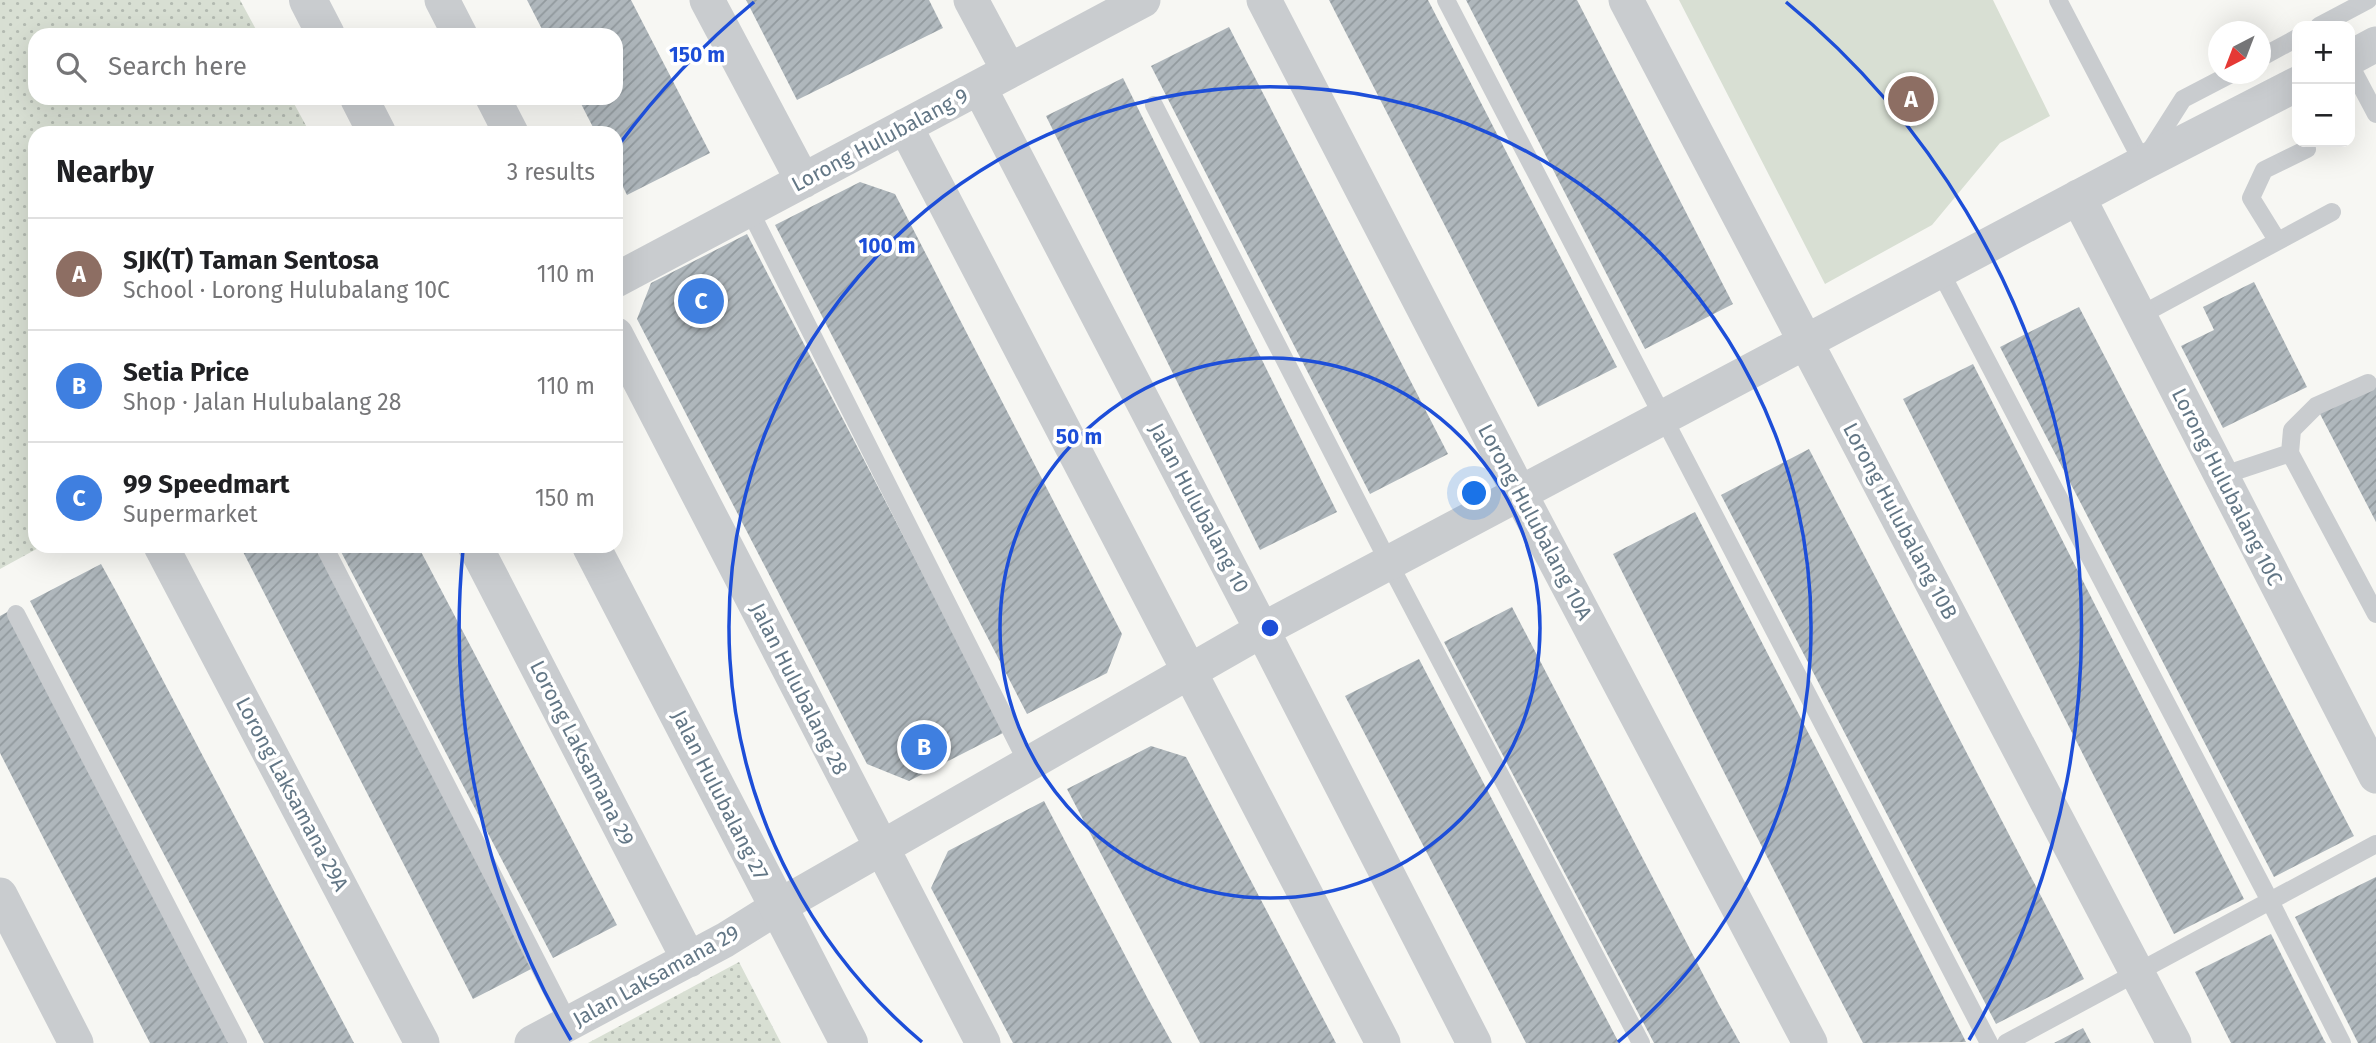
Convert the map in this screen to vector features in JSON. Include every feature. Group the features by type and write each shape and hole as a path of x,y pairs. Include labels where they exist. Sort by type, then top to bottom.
{"street":[{"path":"308,0 322,28"},
{"path":"442,0 456,28"},
{"path":"707,0 803,181"},
{"name":"Jalan Hulubalang 10","path":"971,0 994,79 1262,630 1474,1043"},
{"name":"Lorong Hulubalang 10A","path":"1264,0 1520,494 1810,1043"},
{"name":"Lorong Hulubalang 10B","path":"1626,0 2174,1043"},
{"name":"Lorong Hulubalang 9","path":"623,276 994,79 1130,3"},
{"path":"2355,55 2376,44"},
{"name":"Jalan Laksamana 29","path":"532,1043 689,960 1262,630 2078,197 2292,87"},
{"path":"363,105 373,126"},
{"path":"497,105 507,126"},
{"path":"905,126 1383,1043"},
{"name":"Lorong Hulubalang 10C","path":"2078,197 2376,776"},
{"name":"Jalan Hulubalang 28","path":"623,349 983,1043"},
{"name":"Lorong Laksamana 29A","path":"165,553 422,1043"},
{"name":"Lorong Laksamana 29","path":"479,553 689,960"},
{"name":"Jalan Hulubalang 27","path":"595,553 849,1043"},
{"path":"0,894 76,1043"}],"lane":[{"path":"1446,0 1989,1043"},
{"path":"2057,0 2143,163"},
{"path":"2328,21 2368,0"},
{"path":"2271,52 2292,41"},
{"path":"2355,74 2376,114"},
{"path":"2143,163 2183,99 2212,84"},
{"path":"1154,105 1641,1043"},
{"path":"2277,240 2251,198 2264,170 2307,149"},
{"path":"749,209 1028,764"},
{"path":"2139,316 2332,212"},
{"path":"1940,271 2342,1043"},
{"path":"2368,383 2316,406 2292,430 2290,453 2376,614"},
{"path":"2221,476 2290,453"},
{"path":"328,553 569,1024"},
{"path":"16,614 238,1043"},
{"path":"2006,1043 2376,844"}],"shaded area":[{"path":"0,0 240,0 255,28 28,28 28,105 295,105 306,126 28,126 29,553 0,569"},
{"path":"1679,0 1993,0 2050,116 2000,143 1932,225 1825,284"},
{"path":"739,962 781,1043 588,1043"}],"building":[{"path":"527,0 631,0 710,153 627,195 623,187 623,126 592,126 582,105 623,105 623,28 541,28"},
{"path":"746,0 929,0 943,28 797,100"},
{"path":"1329,0 1428,0 1617,367 1538,407"},
{"path":"1466,0 1577,0 1733,304 1645,349"},
{"path":"1229,27 1448,454 1370,494 1151,66"},
{"path":"1123,78 1337,512 1260,550 1046,116"},
{"path":"860,182 895,194 1122,634 1107,673 1027,714 775,225"},
{"path":"747,234 1005,732 909,781 867,764 637,319 651,283"},
{"path":"2254,282 2307,387 2223,428 2181,346 2214,330 2203,307"},
{"path":"2079,307 2354,836 2274,877 2000,347"},
{"path":"1973,364 2244,899 2174,934 1903,399"},
{"path":"2376,383 2376,522 2319,412"},
{"path":"1809,449 2084,979 1996,1024 1721,495"},
{"path":"1695,512 1966,1042 1863,1043 1815,951 1613,554"},
{"path":"244,553 321,553 533,968 473,999"},
{"path":"342,553 422,553 617,925 553,958"},
{"path":"101,564 354,1043 264,1043 30,601"},
{"path":"1512,607 1740,1043 1654,1043 1499,748 1444,642"},
{"path":"11,610 236,1043 150,1043 49,849 0,753 0,616"},
{"path":"1419,659 1619,1043 1526,1043 1345,696"},
{"path":"1151,746 1186,757 1336,1043 1200,1043 1067,789"},
{"path":"1044,801 1172,1043 1013,1043 931,888 948,851"},
{"path":"2376,877 2376,1043 2358,1043 2295,917"},
{"path":"2271,934 2326,1043 2231,1043 2195,972"},
{"path":"2083,1028 2091,1043 2054,1043"}],"place":[{"name":"SJK(T) Taman Sentosa","path":"1911,99"},
{"name":"99 Speedmart","path":"701,301"},
{"name":"Setia Price","path":"924,747"}]}
